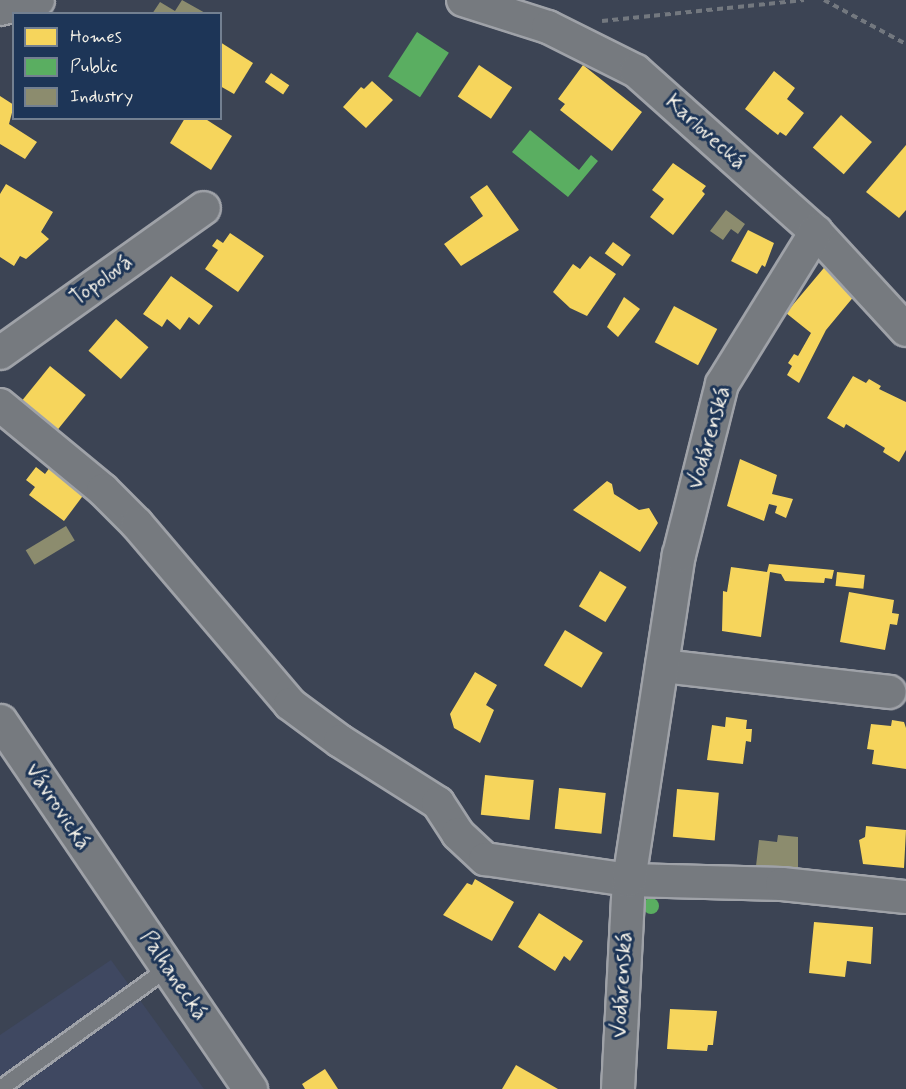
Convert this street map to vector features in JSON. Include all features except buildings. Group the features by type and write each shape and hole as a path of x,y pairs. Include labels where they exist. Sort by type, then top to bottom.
{"street":[{"path":"0,9 38,0"},
{"name":"Karlovecká","path":"463,0 548,27 636,71 816,232 906,330"},
{"name":"Topolová","path":"0,353 204,208"},
{"name":"Vodárenská","path":"618,1089 628,880 679,555 722,384 816,232"},
{"path":"0,405 103,490 137,524 290,704 339,741 438,803 458,834 485,859 628,880 783,884 906,897"},
{"path":"662,666 890,692"},
{"name":"Vávrovická","path":"0,722 95,862"},
{"name":"Palhanecká","path":"95,862 250,1089"}],"lane":[{"path":"0,1088 167,968"}],"path":[{"path":"595,22 804,0"},
{"path":"824,0 906,44"}],"shaded area":[{"path":"111,960 204,1089 0,1089 0,1035"}]}
